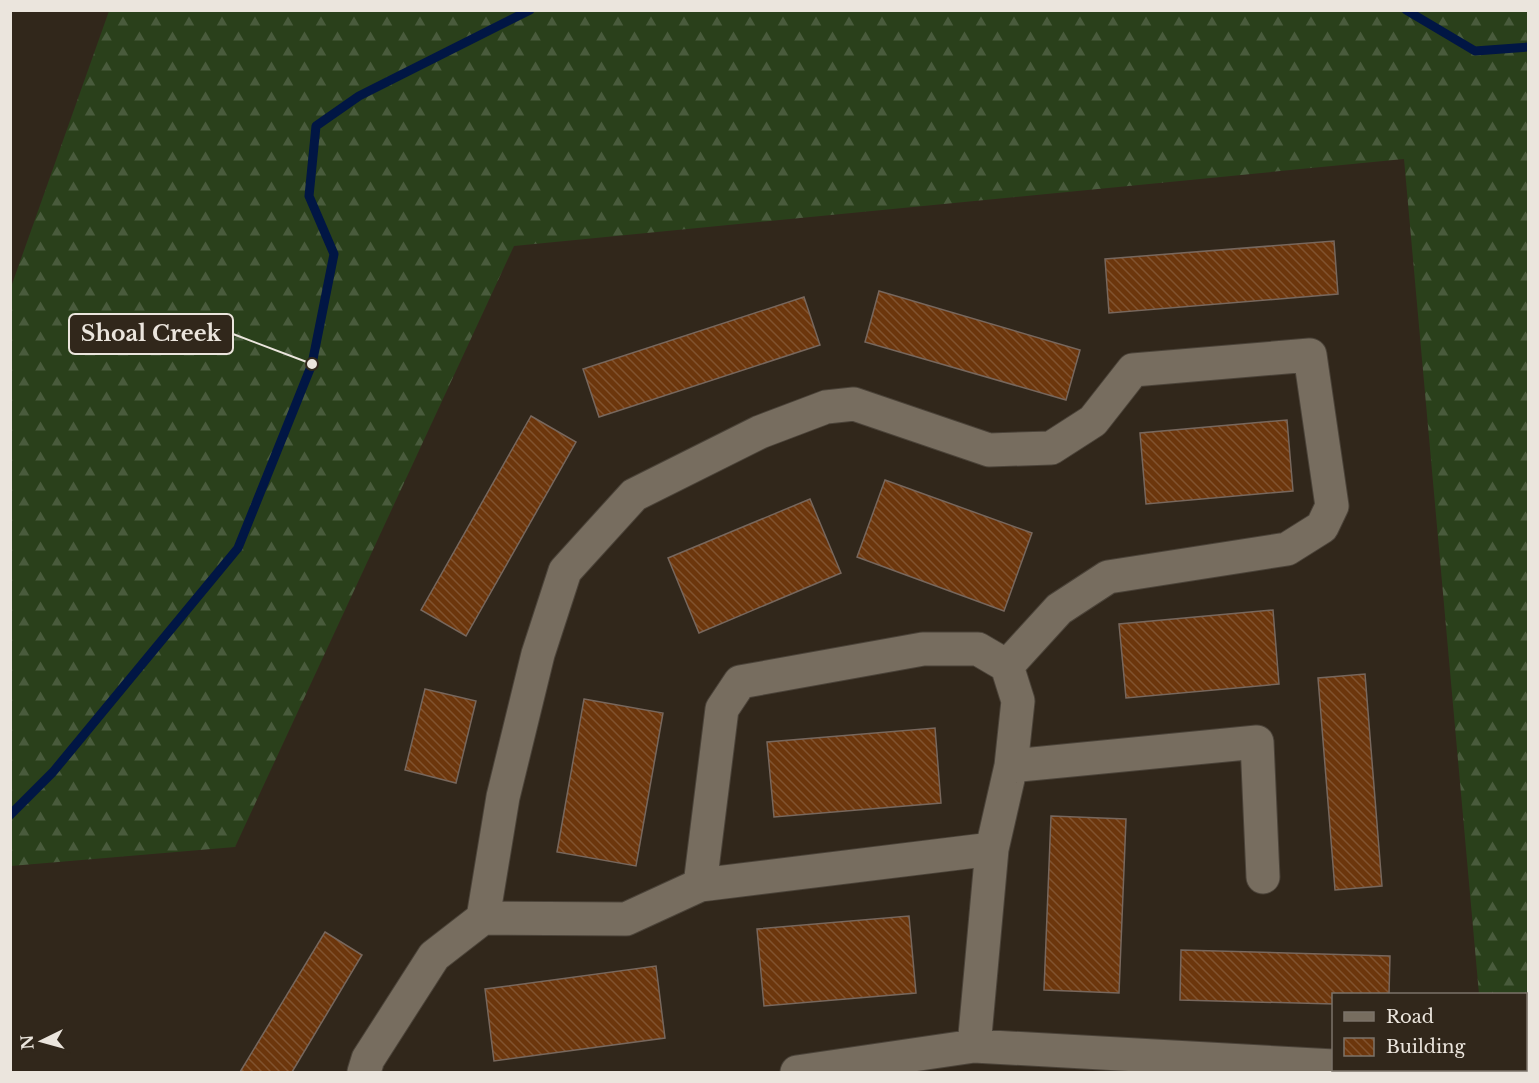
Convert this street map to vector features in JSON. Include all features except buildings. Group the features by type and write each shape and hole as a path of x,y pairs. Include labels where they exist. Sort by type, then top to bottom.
{"street":[{"path":"483,918 503,797 538,654 565,571 634,495 760,432 826,407 854,404 989,450 1051,448 1093,421 1133,370 1310,355 1332,506 1322,527 1287,549 1108,577 1059,609 1007,666"},
{"path":"700,885 722,709 740,682 923,649 978,649 1007,666 1018,701 1011,766 992,849 974,1046"},
{"path":"1011,766 1257,742 1263,877"},
{"path":"364,1072 368,1059 434,956 483,918 626,919 700,885 992,849"},
{"path":"797,1072 974,1046 1332,1066"}],"green space":[{"path":"109,11 1528,11 1528,1072 1486,1071 1527,1071 1527,993 1479,993 1404,159 514,246 235,847 11,866 11,287"}],"waterway":[{"path":"10,815 53,772 238,548 312,364 334,254 309,196 316,126 359,96 530,10"},
{"path":"1406,10 1475,51 1528,47"}],"place":[{"name":"Shoal Creek","path":"312,364"}]}
